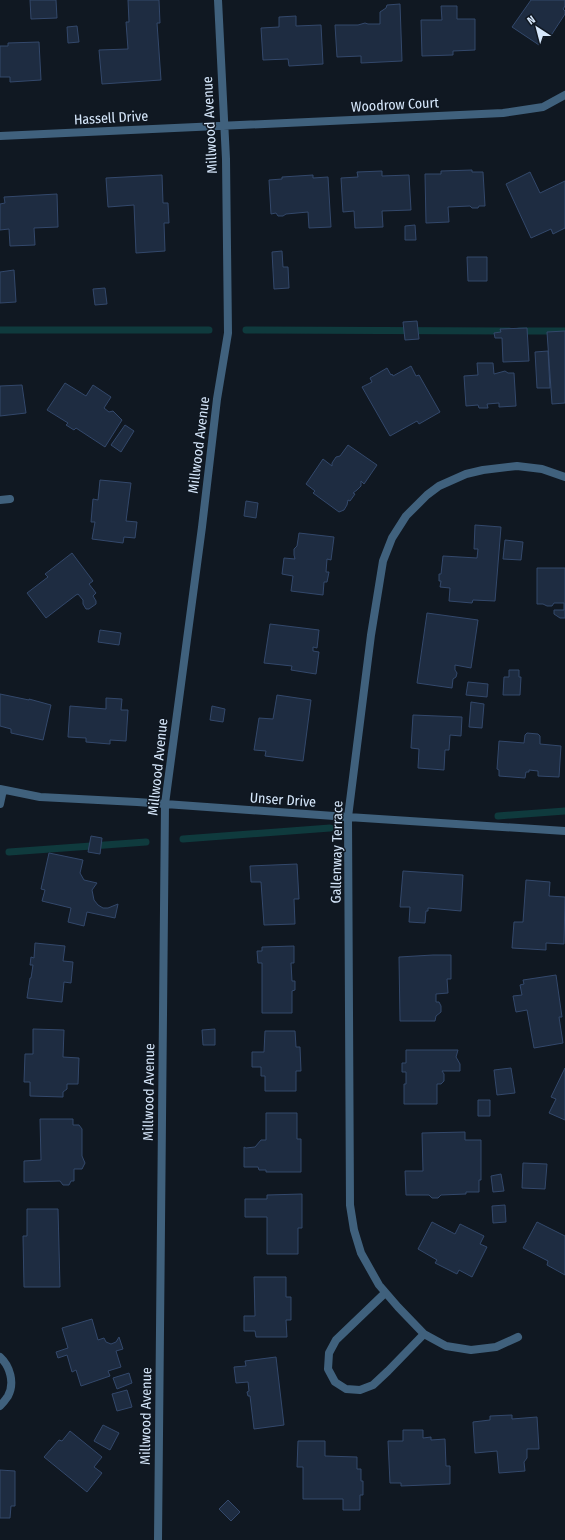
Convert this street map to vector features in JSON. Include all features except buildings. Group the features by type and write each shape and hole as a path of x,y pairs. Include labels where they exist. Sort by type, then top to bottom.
{"street":[{"name":"Millwood Avenue","path":"158,1540 165,804 228,332 226,159 218,0"},
{"name":"Woodrow Court","path":"224,126 503,114 543,107 565,95"},
{"name":"Hassell Drive","path":"0,136 224,126"},
{"name":"Gallenway Terrace","path":"518,1337 496,1347 471,1350 446,1346 424,1334 385,1293 361,1254 354,1230 350,1205 348,817 371,635 383,561 392,538 406,516 427,495 439,486 466,474 483,470 517,466 542,469 565,477"},
{"path":"0,500 10,499"},
{"name":"Unser Drive","path":"1,790 40,797 565,831"},
{"path":"0,804 1,790"},
{"path":"385,1293 336,1340 329,1353 328,1369 335,1382 346,1389 360,1390 373,1385 388,1372 424,1334"},
{"path":"0,1357 6,1363 12,1380 9,1395 0,1406"}],"waterway":[{"path":"0,330 209,330"},
{"path":"246,330 509,331"},
{"path":"519,331 565,331"},
{"path":"498,816 565,811"},
{"path":"183,839 330,828"},
{"path":"9,852 146,842"}]}
